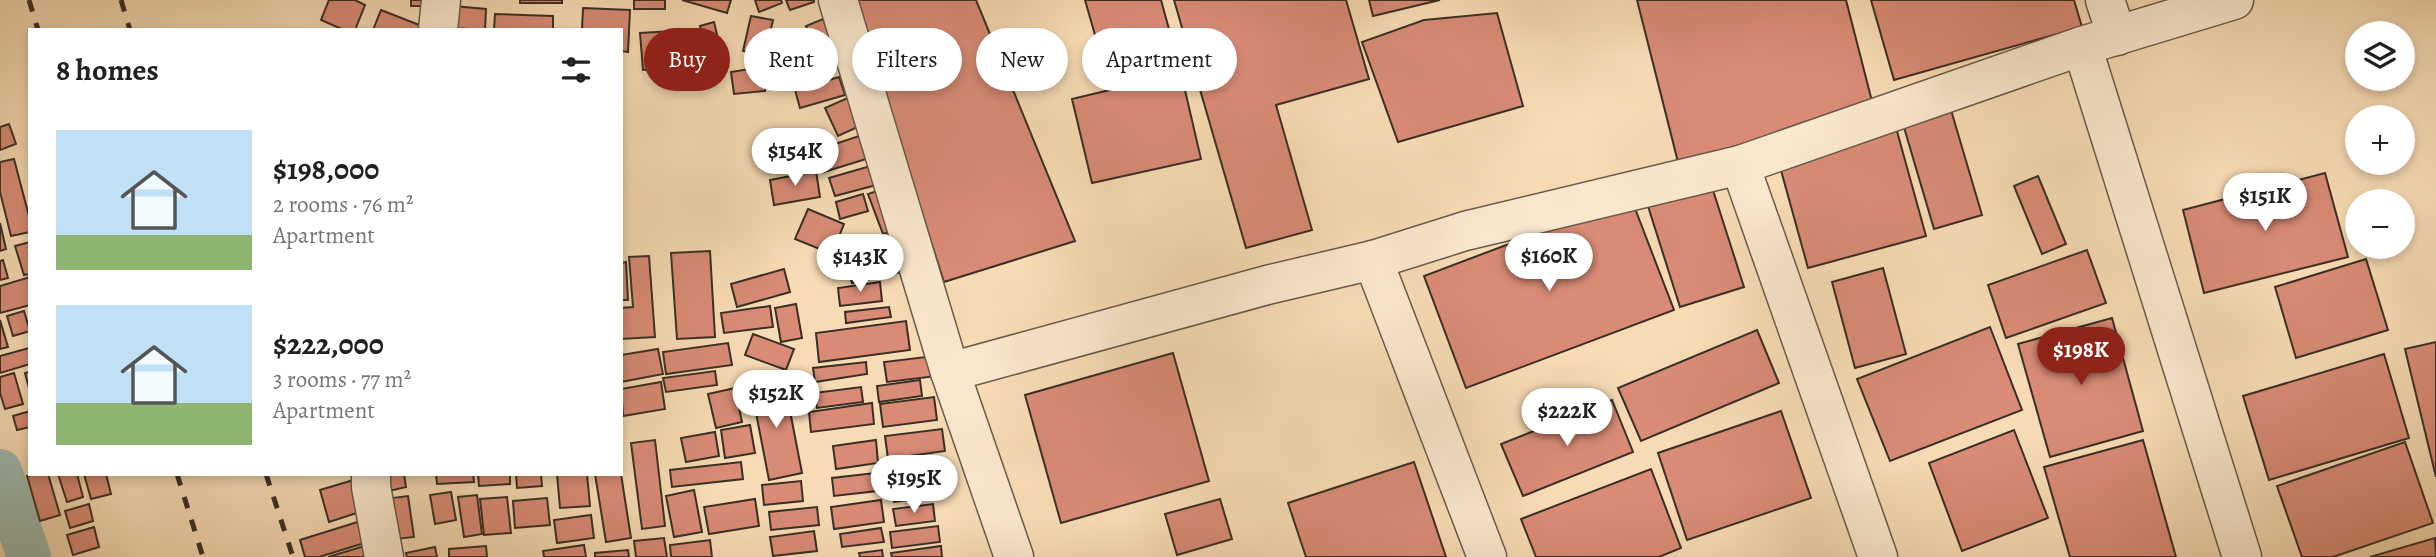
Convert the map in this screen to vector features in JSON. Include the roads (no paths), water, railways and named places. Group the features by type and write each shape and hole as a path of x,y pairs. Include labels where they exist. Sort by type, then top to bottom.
{"street":[{"path":"438,28 441,0"},
{"path":"838,0 950,372 1014,557"},
{"path":"2105,0 2100,41 2242,557"},
{"path":"950,372 1267,285 1373,260 1465,231 1740,165 2100,41 2234,0"},
{"path":"1740,165 1878,557"},
{"path":"1373,260 1487,557"},
{"path":"371,476 384,557"}],"waterway":[{"path":"0,471 29,557"}],"railway":[{"path":"29,0 37,28"},
{"path":"121,0 129,28"},
{"path":"178,476 203,557"},
{"path":"267,476 293,557"}]}
